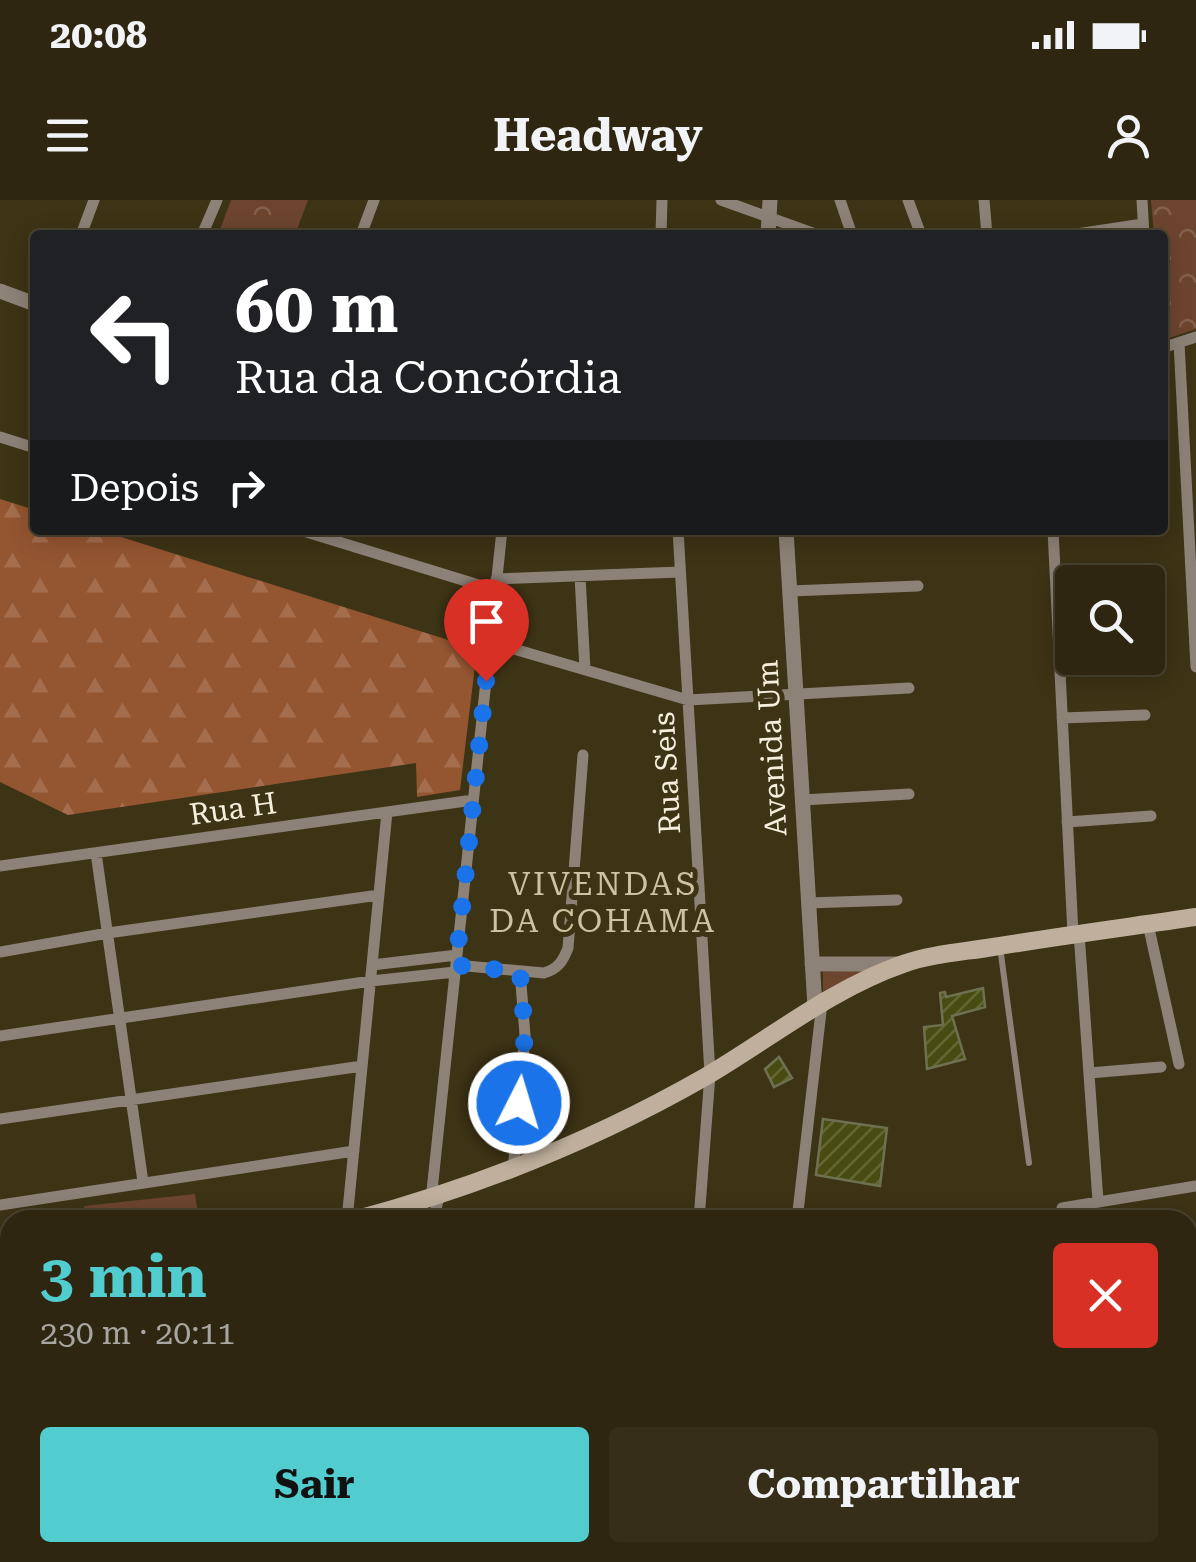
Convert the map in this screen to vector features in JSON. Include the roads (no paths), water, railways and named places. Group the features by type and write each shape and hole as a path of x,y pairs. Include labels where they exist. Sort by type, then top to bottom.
{"main road":[{"path":"389,1210 513,1171 594,1136 710,1074 818,1005 901,964 1196,917"}],"street":[{"path":"83,230 94,200"},
{"path":"204,230 218,200"},
{"path":"362,230 374,200"},
{"path":"661,230 662,200"},
{"path":"721,200 768,208 809,230"},
{"path":"840,200 850,230"},
{"path":"908,200 918,230"},
{"path":"984,200 987,230"},
{"path":"1142,200 1144,230"},
{"path":"0,292 30,302"},
{"path":"1168,346 1196,337"},
{"path":"1180,343 1196,667"},
{"path":"0,437 30,446"},
{"path":"318,535 496,585 580,576 680,572"},
{"path":"433,1210 501,535"},
{"name":"Rua Seis","path":"678,535 710,1074 700,1210"},
{"name":"Avenida Um","path":"786,535 812,964 818,1005"},
{"path":"1053,535 1055,565"},
{"path":"580,576 585,670"},
{"path":"790,591 918,586"},
{"path":"490,642 688,700 910,688"},
{"path":"1060,675 1067,822 1098,1201"},
{"path":"1062,718 1146,715"},
{"path":"372,965 456,964 550,972 560,964 568,948 583,755"},
{"path":"802,800 909,794"},
{"name":"Rua H","path":"0,866 473,800"},
{"path":"351,1210 387,812"},
{"path":"1067,822 1151,816"},
{"path":"96,853 143,1182"},
{"path":"0,952 379,895"},
{"path":"808,903 896,900"},
{"path":"1148,924 1179,1064"},
{"path":"0,1036 456,964"},
{"path":"812,964 901,964"},
{"path":"513,1171 525,1034 520,972"},
{"path":"798,1210 818,1005"},
{"path":"0,1120 362,1066"},
{"path":"1088,1073 1161,1068"},
{"path":"0,1205 354,1151"},
{"path":"1062,1208 1196,1186"}],"lane":[{"path":"1000,946 1030,1163"}],"district":[{"name":"VIVENDAS DA COHAMA","path":"603,902"}]}
